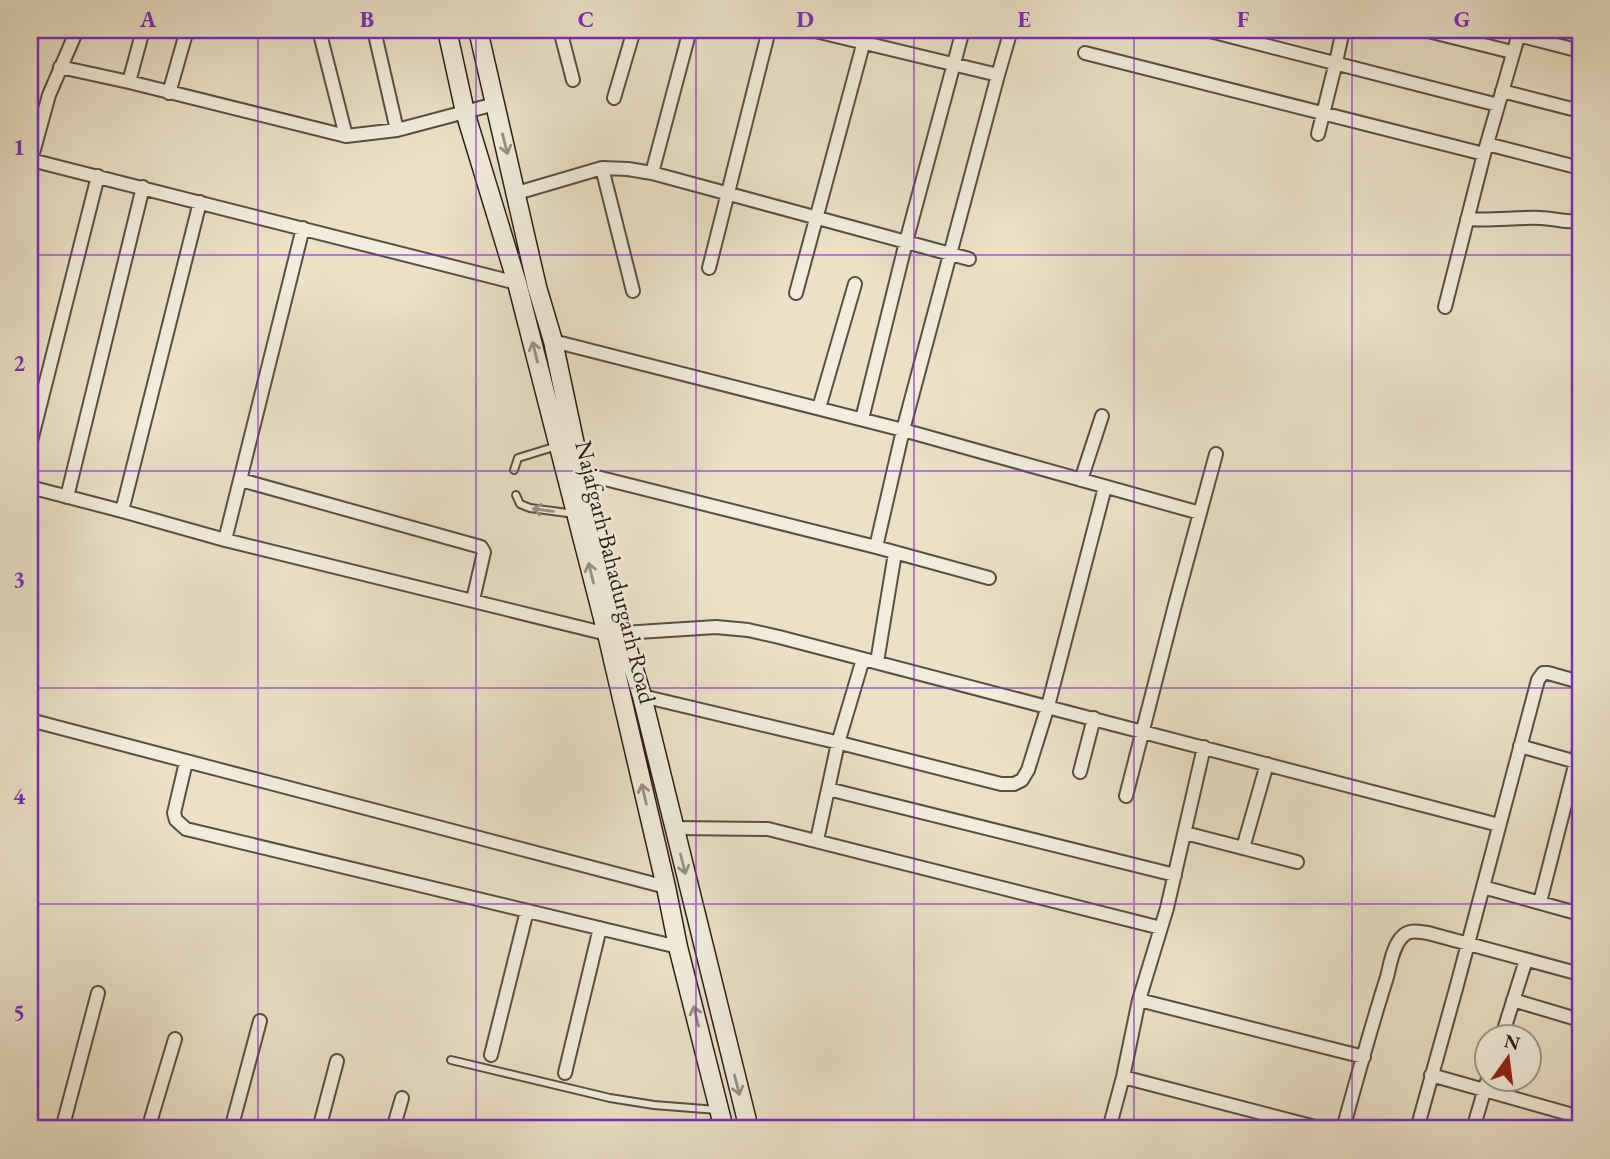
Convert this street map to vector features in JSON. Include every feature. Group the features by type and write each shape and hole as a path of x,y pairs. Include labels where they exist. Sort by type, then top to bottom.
{"main road":[{"name":"Najafgarh Bahadurgarh Road","path":"447,30 465,112 517,283 576,514 615,634 642,696 749,1129"},
{"name":"Najafgarh Bahadurgarh Road","path":"478,30 537,287 553,341 678,947 724,1129"},
{"path":"703,1043 726,1040"}],"street":[{"path":"77,30 43,113 30,162 143,187 517,283"},
{"path":"129,82 143,30"},
{"path":"169,93 187,30"},
{"path":"319,30 346,136"},
{"path":"373,30 397,130"},
{"path":"560,30 573,80"},
{"path":"614,98 634,30"},
{"path":"652,173 691,30"},
{"path":"709,268 769,30"},
{"path":"811,30 865,36 998,75"},
{"path":"862,419 963,30"},
{"path":"876,547 903,430 1010,30"},
{"path":"1206,30 1498,105"},
{"path":"1318,134 1343,30"},
{"path":"1424,30 1512,52"},
{"path":"1445,307 1485,149 1519,32 1580,51"},
{"path":"796,293 865,36"},
{"path":"1085,53 1322,112 1580,169"},
{"path":"60,67 346,136 397,130 495,104"},
{"path":"1502,91 1580,111"},
{"path":"602,168 633,290"},
{"path":"517,193 602,168 628,169 728,193 969,259"},
{"path":"30,445 98,176"},
{"path":"67,497 143,187"},
{"path":"122,511 200,202"},
{"path":"1467,219 1580,220"},
{"path":"225,540 303,228"},
{"path":"819,408 855,284"},
{"path":"553,341 862,419 1200,513"},
{"path":"1081,480 1102,416"},
{"path":"1126,796 1216,454"},
{"path":"581,473 989,578"},
{"path":"241,480 481,547 484,552 473,600"},
{"path":"30,487 225,540 615,634 716,627 779,637 1499,825"},
{"path":"642,696 1001,784 1014,784 1022,780 1028,770 1048,706 1105,487"},
{"path":"877,662 895,553"},
{"path":"817,840 838,743 863,659"},
{"path":"1417,1129 1541,676 1548,673 1580,682"},
{"path":"1080,772 1094,718"},
{"path":"30,720 666,887"},
{"path":"1520,746 1578,763"},
{"path":"1109,1129 1139,1000 1175,875 1204,747"},
{"path":"1540,902 1580,747"},
{"path":"186,762 174,814 176,820 186,829 678,947"},
{"path":"1243,848 1267,764"},
{"path":"828,789 1175,875"},
{"path":"674,828 768,829 1161,928"},
{"path":"1185,833 1297,862"},
{"path":"1483,887 1580,914"},
{"path":"491,1055 527,911"},
{"path":"565,1073 600,928"},
{"path":"1343,1129 1394,953 1404,934 1413,931 1467,943 1580,974"},
{"path":"1506,1023 1526,960"},
{"path":"62,1129 98,993"},
{"path":"1139,1000 1363,1057"},
{"path":"1513,1000 1580,1020"},
{"path":"231,1129 260,1021"},
{"path":"148,1129 175,1039"},
{"path":"320,1129 337,1060"},
{"path":"1432,1075 1474,1082"},
{"path":"1123,1077 1323,1129"},
{"path":"1473,1129 1484,1092"},
{"path":"1508,1092 1580,1118"},
{"path":"393,1129 402,1098"}],"lane":[{"path":"514,470 518,458 559,446"},
{"path":"516,495 520,504 530,508 576,514"},
{"path":"451,1060 610,1098 654,1105 719,1110"}]}
